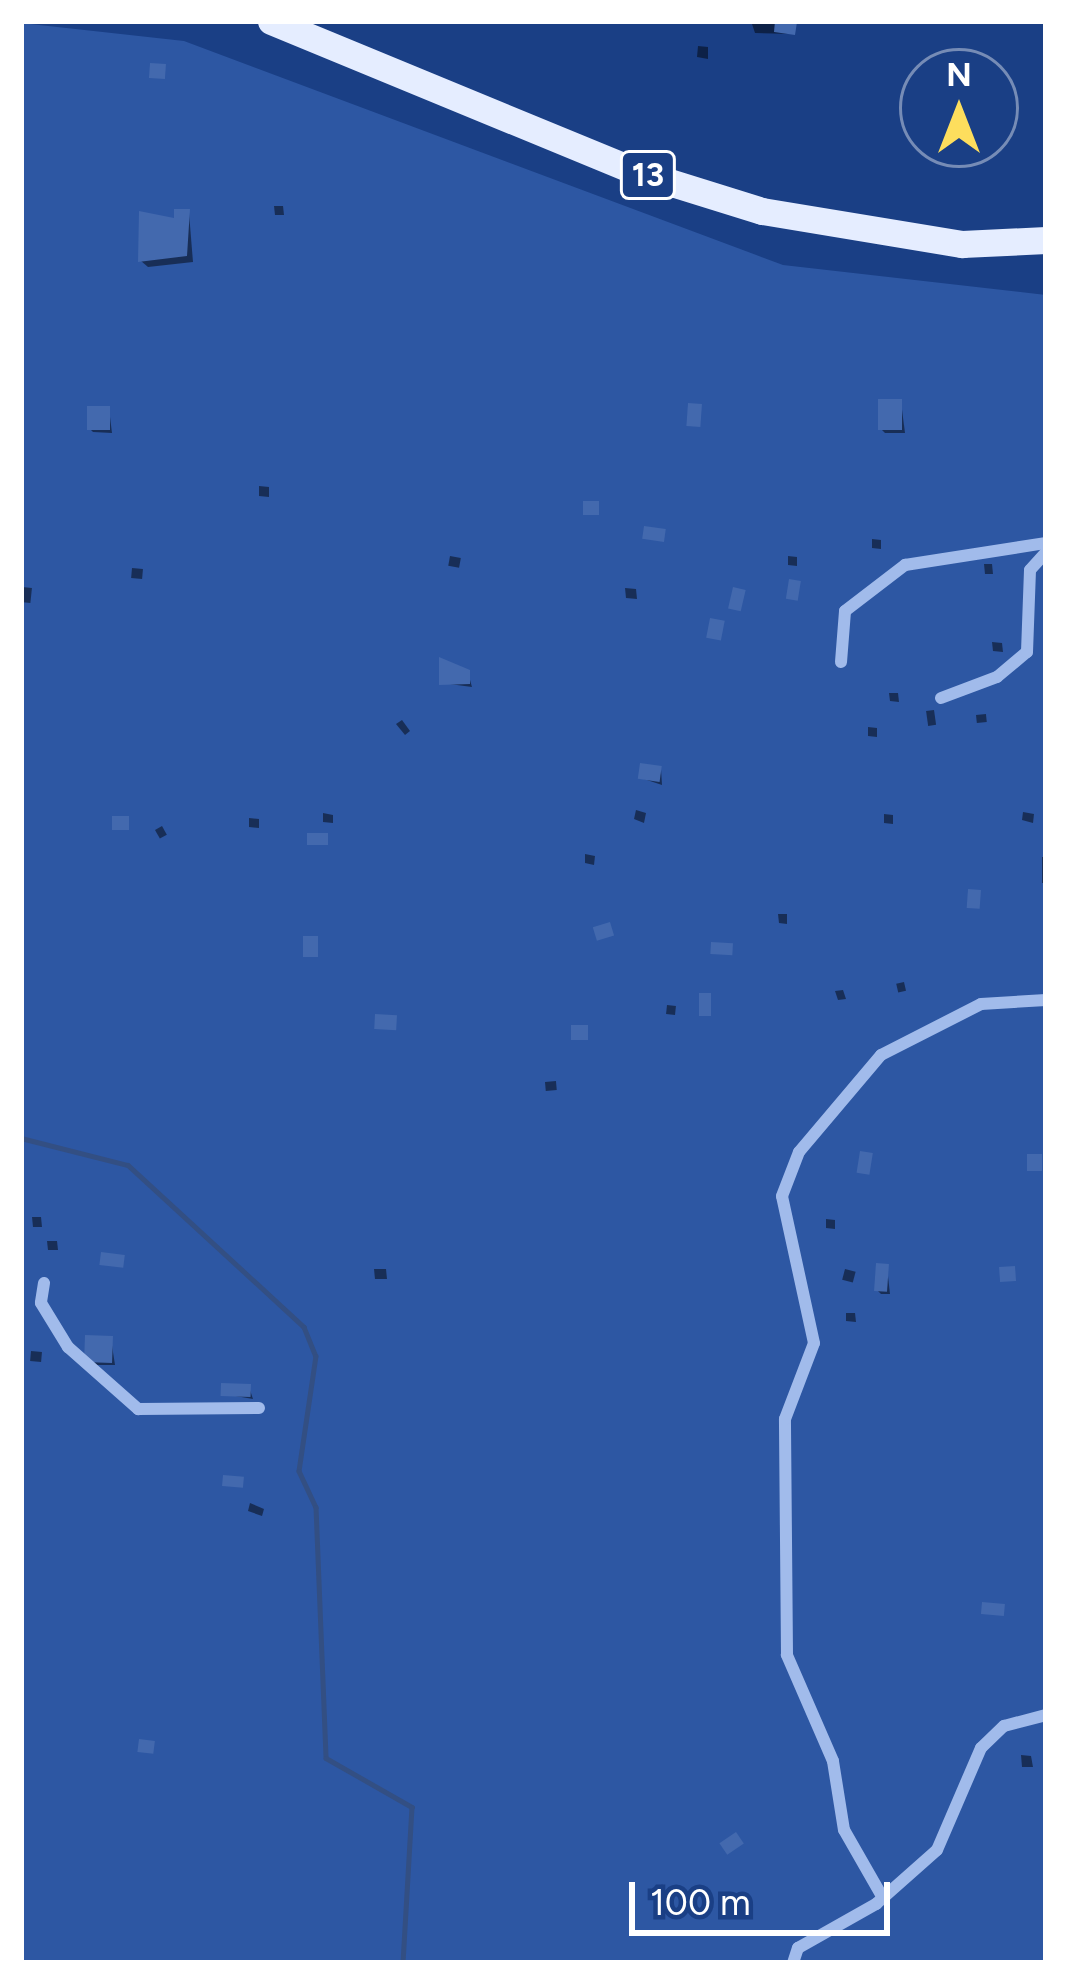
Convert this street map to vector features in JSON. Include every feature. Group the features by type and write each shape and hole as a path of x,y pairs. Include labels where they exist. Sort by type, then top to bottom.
{"main road":[{"name":"13","path":"271,21 640,173 762,211 870,235 1038,245"}],"street":[{"path":"841,662 844,611 905,565 1046,542"},
{"path":"941,698 997,677 1027,652 1030,570 1046,552"},
{"path":"883,1898 844,1830 833,1761 787,1655 784,1419 814,1343 782,1196 799,1151 881,1055 981,1004 1046,1000"},
{"path":"44,1282 41,1303 68,1347 138,1409 259,1408"},
{"path":"793,1963 798,1948 883,1898 937,1850 981,1748 1004,1726 1046,1714"}],"shaded area":[{"path":"21,23 184,41 783,265 1046,295 1046,1963 21,1963"}],"building":[{"path":"775,21 797,22 795,35 774,32"},
{"path":"150,63 166,64 165,79 149,78"},
{"path":"174,209 190,209 187,256 138,262 139,211 174,218"},
{"path":"878,399 902,399 902,430 878,430"},
{"path":"688,403 702,404 700,427 686,426"},
{"path":"87,406 110,406 110,430 87,430"},
{"path":"583,501 599,501 599,515 583,515"},
{"path":"644,526 666,529 664,542 642,539"},
{"path":"789,579 801,581 798,601 786,599"},
{"path":"733,587 746,590 741,611 728,608"},
{"path":"710,618 725,621 721,640 706,638"},
{"path":"439,657 470,670 470,684 439,685"},
{"path":"640,763 662,766 660,782 638,779"},
{"path":"112,816 129,816 129,830 112,830"},
{"path":"307,833 328,833 328,845 307,845"},
{"path":"968,889 981,890 980,909 967,908"},
{"path":"610,922 614,935 597,941 593,927"},
{"path":"303,936 318,936 318,957 303,957"},
{"path":"711,942 733,943 732,955 710,954"},
{"path":"699,993 711,993 711,1016 699,1016"},
{"path":"375,1014 397,1015 396,1030 374,1029"},
{"path":"571,1025 588,1025 588,1040 571,1040"},
{"path":"860,1151 873,1153 869,1175 857,1173"},
{"path":"1027,1154 1042,1154 1042,1171 1027,1171"},
{"path":"101,1252 125,1255 123,1268 99,1265"},
{"path":"876,1263 889,1264 887,1292 874,1291"},
{"path":"1015,1266 1016,1281 1000,1282 999,1267"},
{"path":"85,1335 113,1336 112,1363 84,1362"},
{"path":"221,1383 251,1384 251,1397 221,1396"},
{"path":"223,1475 244,1477 243,1488 222,1486"},
{"path":"982,1602 1005,1604 1004,1616 981,1614"},
{"path":"139,1739 155,1741 153,1754 137,1752"},
{"path":"736,1832 744,1844 727,1855 719,1843"}],"waterway":[{"path":"21,1138 128,1165 304,1327 316,1356 299,1471 316,1507 326,1758 412,1807 403,1963"}]}
